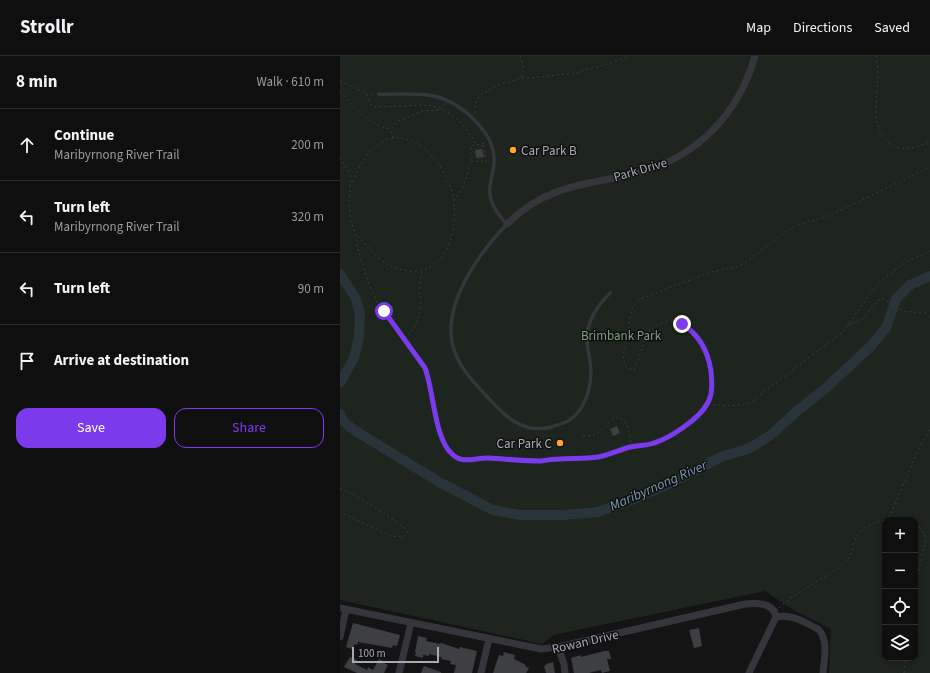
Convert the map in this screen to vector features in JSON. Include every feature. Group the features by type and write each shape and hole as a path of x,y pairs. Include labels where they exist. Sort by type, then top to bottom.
{"street":[{"name":"Park Drive","path":"507,224 526,207 551,193 576,185 647,170 688,151 708,136 723,121 746,84 755,56"},
{"name":"Rowan Drive","path":"343,609 541,650 745,604 763,604 770,607 776,614"},
{"path":"340,637 343,609"},
{"path":"748,673 776,614 792,616 818,629 822,633 825,641 823,673"},
{"path":"399,673 411,623"},
{"path":"480,673 489,639"},
{"path":"558,647 564,664 565,673"}],"lane":[{"path":"379,94 423,94 436,96 447,100 458,106 471,117 483,130 490,142 494,161 490,196 497,213 507,224 483,251 467,277 454,310 451,336 456,357 464,370 493,404 511,420 527,427 540,430 559,425 570,420 581,408 587,398 591,374 587,347 587,333 594,313 610,293"}],"path":[{"path":"520,56 524,70 521,78"},
{"path":"471,117 476,113 476,100 482,94 498,85 521,78 575,73 629,56"},
{"path":"876,56 878,73 876,120 883,137 893,145 901,148 916,147 930,141"},
{"path":"340,81 365,94 379,94"},
{"path":"340,92 368,119 376,125 388,128 391,131 393,138"},
{"path":"365,94 371,105 374,107 427,105 442,109 462,124 473,138 476,145"},
{"path":"391,131 392,127 398,121 410,115 422,111 437,111 442,109 447,100"},
{"path":"355,235 377,257 387,264 405,271 422,271 437,262 445,252 454,226 454,202 447,177 437,161 415,142 393,138 381,142 370,151 360,165 352,184 350,214 355,235 364,267 376,300 425,368 428,376 436,419 448,450 457,458 468,460 487,458 535,461 598,457 632,447 653,444 665,438 697,416 708,404 712,391 709,360 699,339 691,329 675,321 666,321 651,329 634,370 626,367 623,359 629,322 632,308 637,301 712,272 745,264 789,229 831,215 930,167"},
{"path":"454,202 465,184 470,161 471,146 490,142"},
{"path":"470,161 486,162 483,144"},
{"path":"340,158 349,172 352,184"},
{"path":"708,404 737,406 751,402 844,331 870,294 885,277 906,262 930,251"},
{"path":"404,338 414,328 420,313 421,304 419,289 422,271"},
{"path":"847,325 862,320 878,300 883,299 904,312 925,313 930,318"},
{"path":"583,436 596,434 617,417 624,420 628,427 632,447"},
{"path":"889,517 921,444 930,429"},
{"path":"340,488 353,494 389,516 407,530 407,533 403,537 391,536 340,512"},
{"path":"776,614 789,599 849,559 853,542 860,532 872,524 882,521"},
{"path":"918,526 926,538 918,574"},
{"path":"904,673 906,661"}],"green space":[{"name":"Brimbank Park","path":"340,56 930,56 930,673 829,673 831,629 795,611 765,591 553,635 542,644 340,600"}],"building":[{"path":"482,149 484,157 476,158 475,150"},
{"path":"617,426 620,433 613,436 610,429"},
{"path":"353,623 400,635 397,646 393,645 392,648 358,642 357,645 354,644 353,649 346,647"},
{"path":"699,628 702,646 694,648 689,630"},
{"path":"418,636 427,638 426,641 441,643 459,649 460,647 477,651 472,673 454,673 456,665 450,664 451,661 441,659 442,657 429,654 429,656 423,655 423,658 415,656"},
{"path":"609,651 611,659 607,659 610,671 602,673 601,670 589,673 574,673 571,658"},
{"path":"504,652 515,655 514,659 526,665 525,666 529,668 526,673 493,673 499,655 503,656"},
{"path":"350,657 357,660 355,664 367,670 368,667 373,670 379,659 388,665 384,673 357,673 344,667"},
{"path":"553,662 555,673 546,673 544,666"},
{"path":"424,666 441,672 441,673 421,673"}],"waterway":[{"name":"Maribyrnong River","path":"340,274 355,297 360,313 359,337 354,358 340,383"},
{"name":"Maribyrnong River","path":"340,414 344,422 354,430 441,483 493,510 520,515 562,515 598,512 669,484 723,456 745,450 772,434 797,411 827,387 871,346 886,328 896,299 910,285 930,276"}],"place":[{"name":"Car Park B","path":"513,150"},
{"name":"Car Park C","path":"560,443"}],"route":[{"path":"384,311 425,368 428,376 436,419 442,436 448,450 457,458 462,460 487,458 542,461 559,458 598,457 632,447 653,444 665,438 697,416 708,404 712,391 709,360 704,348 691,329 682,324"}]}
